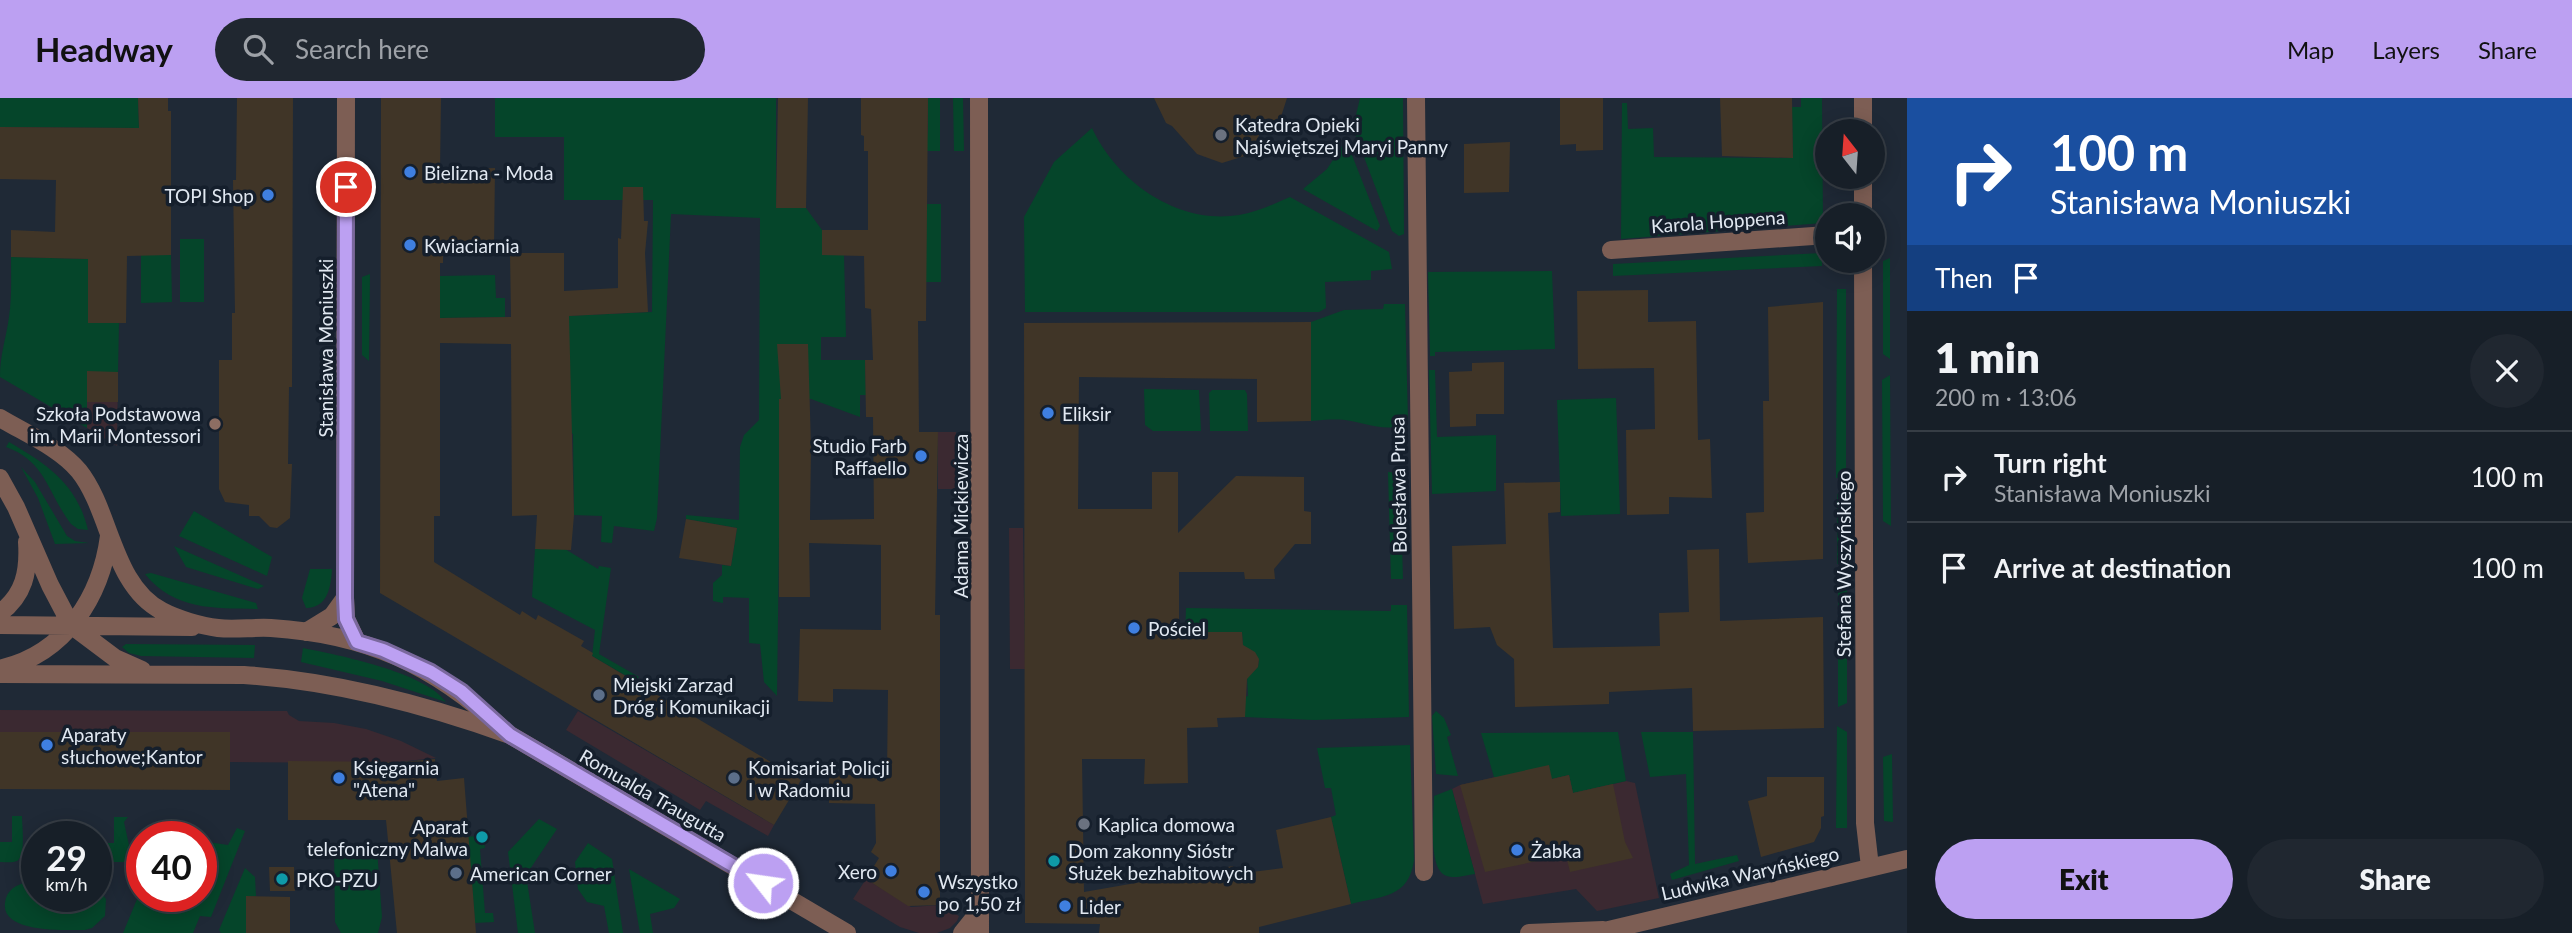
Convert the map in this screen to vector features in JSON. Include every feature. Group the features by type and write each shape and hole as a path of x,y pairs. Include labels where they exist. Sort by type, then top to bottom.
{"street":[{"name":"Stanisława Moniuszki","path":"346,98 345,598 346,619 357,642"},
{"name":"Adama Mickiewicza","path":"979,98 980,933"},
{"name":"Bolesława Prusa","path":"1416,98 1424,872"},
{"path":"1863,98 1863,119"},
{"name":"Karola Hoppena","path":"1611,250 1815,236"},
{"name":"Stefana Wyszyńskiego","path":"1863,273 1865,823 1870,867"},
{"name":"Romualda Traugutta","path":"0,418 60,454 79,471 100,508 109,536 127,573 148,600 161,611 217,628 272,628 357,642 383,650 431,672 461,691 510,735 847,933"},
{"path":"0,478 71,625 115,658 131,667 155,674"},
{"path":"0,613 15,600 27,576 26,528"},
{"path":"0,672 40,655 71,625 87,605 96,586 106,559 109,536"},
{"path":"306,632 332,616 345,598"},
{"path":"0,625 217,628"},
{"name":"Romualda Traugutta","path":"0,672 244,675 324,684 426,707 510,735"},
{"name":"Ludwika Waryńskiego","path":"1529,933 1600,932 1907,859"},
{"path":"962,933 974,918 981,900"}],"shaded area":[{"path":"87,371 118,372 117,446 87,428"},
{"path":"938,432 956,432 956,489 938,489"},
{"path":"1009,528 1023,528 1025,669 1010,669"},
{"path":"0,710 287,711 299,721 334,723 366,729 401,741 436,758 387,763 230,762 229,732 0,732"},
{"path":"578,711 774,825 768,836 706,801 700,810 566,730"},
{"path":"1549,765 1569,775 1613,784 1626,781 1635,783 1659,898 1597,911 1576,889 1483,904 1452,789"},
{"path":"866,879 911,907 940,905 959,916 957,921 950,928 937,933 919,933 900,927 853,899"}],"green space":[{"path":"0,98 138,98 139,128 0,127"},
{"path":"495,98 776,98 776,208 806,208 822,230 823,255 844,255 846,337 821,337 821,360 865,360 866,395 860,395 860,417 811,399 779,399 777,696 764,682 760,644 749,643 749,598 723,597 723,603 713,601 713,583 722,575 722,565 731,566 737,528 686,519 686,515 739,520 740,447 744,435 759,420 760,218 671,214 657,518 654,531 614,526 612,543 601,542 602,516 574,515 573,434 565,316 652,312 653,200 564,200 564,137 495,137"},
{"path":"928,98 940,98 940,151 925,151"},
{"path":"953,98 963,98 964,151 954,151"},
{"path":"1360,98 1403,98 1404,234 1399,236 1392,231 1353,128"},
{"path":"1801,98 1822,98 1822,119 1815,119 1815,189 1823,189 1823,203 1815,203 1815,224 1621,239 1622,103 1627,103 1628,129 1653,128 1654,157 1793,158 1792,107 1801,107"},
{"path":"1092,128 1103,148 1133,182 1172,206 1216,216 1239,215 1290,197 1389,252 1392,269 1371,271 1371,280 1325,282 1326,308 1319,312 1025,312 1024,217 1054,162"},
{"path":"1346,140 1380,226 1377,231 1303,189 1327,169"},
{"path":"924,204 941,204 941,282 922,282"},
{"path":"180,239 204,239 204,302 180,302"},
{"path":"1815,253 1815,266 1613,276 1613,264"},
{"path":"141,255 171,255 172,302 141,303"},
{"path":"11,257 88,259 88,323 119,323 118,372 87,372 87,428 0,377 10,310"},
{"path":"1890,258 1890,359 1883,354 1885,260"},
{"path":"1552,271 1555,349 1435,352 1435,356 1430,356 1428,272"},
{"path":"370,274 369,361 362,355 362,277"},
{"path":"495,275 496,298 505,298 505,317 440,318 440,276"},
{"path":"1837,289 1846,289 1846,476 1836,478"},
{"path":"1384,304 1405,304 1408,420 1402,425 1386,428 1345,420 1311,421 1311,322 1344,310 1383,309"},
{"path":"1429,370 1435,370 1437,437 1496,435 1496,491 1432,494"},
{"path":"1890,375 1891,526 1883,521 1882,380"},
{"path":"1144,389 1199,390 1201,431 1153,431 1145,425"},
{"path":"1212,390 1245,390 1248,431 1210,431 1209,393"},
{"path":"1616,398 1620,514 1561,516 1557,400"},
{"path":"9,442 59,477 76,500 88,530 78,529 71,524 45,479 30,461 6,447"},
{"path":"21,467 35,482 67,536 75,541 89,543 55,544 38,498"},
{"path":"1388,472 1400,473 1403,579 1391,579"},
{"path":"1837,494 1846,495 1847,563 1837,564"},
{"path":"194,511 272,557 267,576 179,536"},
{"path":"174,546 264,586 258,589 186,567"},
{"path":"535,549 565,549 598,569 599,566 611,568 599,654 639,677 635,681 592,656 595,630 532,597"},
{"path":"310,569 332,569 324,600 306,608 302,598"},
{"path":"151,573 256,603 258,609 211,607 183,601 169,595 145,574"},
{"path":"1838,589 1847,589 1847,703 1838,707"},
{"path":"1391,605 1407,605 1409,717 1314,720 1245,717 1247,675 1258,667 1259,660 1243,648 1242,632 1185,635 1186,608 1391,611"},
{"path":"126,644 255,645 254,658 141,656 129,653 122,647"},
{"path":"303,648 380,666 420,682 446,702 382,681 301,662"},
{"path":"1436,711 1444,718 1451,735 1447,737 1458,776 1436,774 1432,716"},
{"path":"1837,726 1847,732 1847,828 1836,828"},
{"path":"1618,732 1626,781 1573,793 1569,775 1552,779 1494,777 1481,733"},
{"path":"1641,732 1693,732 1695,864 1737,855 1739,861 1672,880 1670,874 1689,865 1686,774 1650,777"},
{"path":"1410,745 1414,860 1411,872 1400,889 1383,897 1351,904 1331,817 1336,815 1331,788 1325,788 1317,748"},
{"path":"1892,754 1893,822 1884,821 1883,757"},
{"path":"1452,789 1475,874 1447,876 1441,872 1434,853 1434,796"},
{"path":"12,816 22,816 20,858 17,861 0,862 0,842 12,842"},
{"path":"114,817 128,817 124,822 125,862 112,862"},
{"path":"539,819 557,829 526,875 535,933 518,933 508,852"},
{"path":"237,828 245,831 217,902 217,843 228,845"},
{"path":"483,835 485,848 480,849 485,913 493,913 494,922 475,923 468,837"},
{"path":"588,843 612,859 623,933 609,933 604,906 587,902 578,889 575,862"},
{"path":"334,849 377,849 382,917 378,933 341,933 335,922"},
{"path":"245,868 255,877 256,896 246,897 246,933 221,933 219,930"},
{"path":"629,869 680,899 674,908 650,914 653,933 640,933"},
{"path":"21,884 21,912 105,912 105,916 92,928 85,930 23,925 6,913 5,903 7,895"},
{"path":"132,912 213,912 211,917 200,916 193,933 123,933"}],"building":[{"path":"138,98 168,98 168,111 171,111 171,255 127,256 126,323 88,323 88,259 11,257 11,230 55,232 56,180 0,179 0,127 139,128"},
{"path":"237,98 293,98 292,387 289,387 288,464 292,464 290,518 277,528 270,527 259,516 249,516 249,505 225,502 219,489 219,360 232,360 232,313 235,313 233,180 236,180"},
{"path":"381,98 441,98 440,170 495,168 494,248 443,249 443,263 440,263 440,318 511,317 510,253 564,253 564,291 618,288 618,238 621,239 623,187 643,187 644,221 648,221 645,253 648,312 569,316 574,515 571,550 535,549 537,515 512,516 511,344 440,343 440,516 434,516 434,562 520,615 522,611 536,620 538,615 584,641 581,646 593,653 592,656 801,780 774,825 380,593"},
{"path":"778,98 808,98 806,208 776,208"},
{"path":"861,98 928,98 926,321 918,321 919,432 938,432 935,615 940,615 940,905 908,906 866,879 879,858 871,852 876,843 875,804 829,803 829,775 887,775 888,690 833,689 833,702 798,701 800,629 881,630 881,545 809,543 810,597 779,597 781,399 777,344 808,344 810,520 874,519 873,417 866,417 865,360 873,360 871,309 865,308 864,256 822,255 822,230 868,230 868,151 864,151 864,136 861,135"},
{"name":"Katedra Opieki Najświętszej Maryi Panny","path":"1154,98 1287,98 1279,123 1262,130 1248,155 1222,163 1197,154 1172,126 1166,123"},
{"path":"1560,98 1603,98 1603,150 1576,151 1576,144 1560,145"},
{"path":"1720,98 1792,98 1793,158 1722,156"},
{"path":"1510,142 1509,192 1464,193 1464,144"},
{"path":"1648,290 1648,322 1696,321 1698,440 1710,439 1712,498 1669,497 1669,514 1627,515 1626,430 1655,429 1654,368 1578,369 1577,291"},
{"path":"1823,302 1823,559 1748,563 1746,513 1764,512 1763,401 1769,401 1768,307"},
{"path":"1311,322 1311,421 1257,422 1257,379 1079,377 1078,509 1152,509 1152,472 1178,472 1178,533 1236,476 1304,477 1304,511 1311,512 1311,544 1295,544 1274,569 1275,579 1245,579 1244,572 1179,572 1179,632 1242,632 1243,645 1255,652 1259,659 1258,667 1247,679 1245,717 1217,718 1218,727 1187,728 1188,783 1144,784 1145,759 1082,759 1084,892 1233,866 1235,874 1283,868 1276,830 1331,817 1351,904 1259,927 1259,933 1099,933 1100,924 1025,923 1024,323"},
{"path":"1504,362 1504,414 1476,414 1476,426 1450,427 1449,372 1472,371 1472,363"},
{"path":"87,371 118,372 118,402 87,402"},
{"path":"1560,482 1560,512 1548,513 1553,648 1660,646 1659,613 1689,612 1687,550 1719,549 1720,621 1823,617 1824,728 1693,731 1692,688 1609,692 1609,704 1515,707 1514,659 1497,645 1490,627 1454,629 1452,546 1506,544 1504,483"},
{"path":"686,519 737,528 731,566 679,558"},
{"path":"0,732 230,732 230,790 0,789"},
{"path":"435,759 437,781 464,778 476,933 397,933 386,820 288,820 288,761 401,762"},
{"path":"1549,765 1552,779 1569,775 1573,793 1613,784 1625,842 1633,858 1570,872 1566,855 1485,872 1460,785"},
{"path":"1767,777 1824,777 1824,816 1821,817 1821,828 1814,842 1761,857 1748,801 1767,796"},
{"name":"PKO-PZU","path":"269,867 294,867 295,891 270,891"},
{"path":"246,896 290,897 290,933 246,933"}],"place":[{"name":"Katedra Opieki Najświętszej Maryi Panny","path":"1221,135"},
{"name":"Bielizna - Moda","path":"410,172"},
{"name":"TOPI Shop","path":"268,195"},
{"name":"Kwiaciarnia","path":"410,245"},
{"name":"Eliksir","path":"1048,413"},
{"name":"Szkoła Podstawowa im. Marii Montessori","path":"215,424"},
{"name":"Studio Farb Raffaello","path":"921,456"},
{"name":"Pościel","path":"1134,628"},
{"name":"Miejski Zarząd Dróg i Komunikacji","path":"599,695"},
{"name":"Aparaty słuchowe;Kantor","path":"47,745"},
{"name":"Księgarnia \"Atena\"","path":"339,778"},
{"name":"Komisariat Policji I w Radomiu","path":"734,778"},
{"name":"Kaplica domowa","path":"1084,824"},
{"name":"Aparat telefoniczny Malwa","path":"482,837"},
{"name":"Żabka","path":"1517,850"},
{"name":"Dom zakonny Sióstr Służek bezhabitowych","path":"1054,861"},
{"name":"Xero","path":"891,871"},
{"name":"American Corner","path":"456,873"},
{"name":"PKO-PZU","path":"282,879"},
{"name":"Wszystko po 1,50 zł","path":"924,892"},
{"name":"Lider","path":"1065,906"}],"route":[{"path":"346,187 345,598 346,619 351,632 357,642 383,650 431,672 461,691 510,735 763,883"}]}
